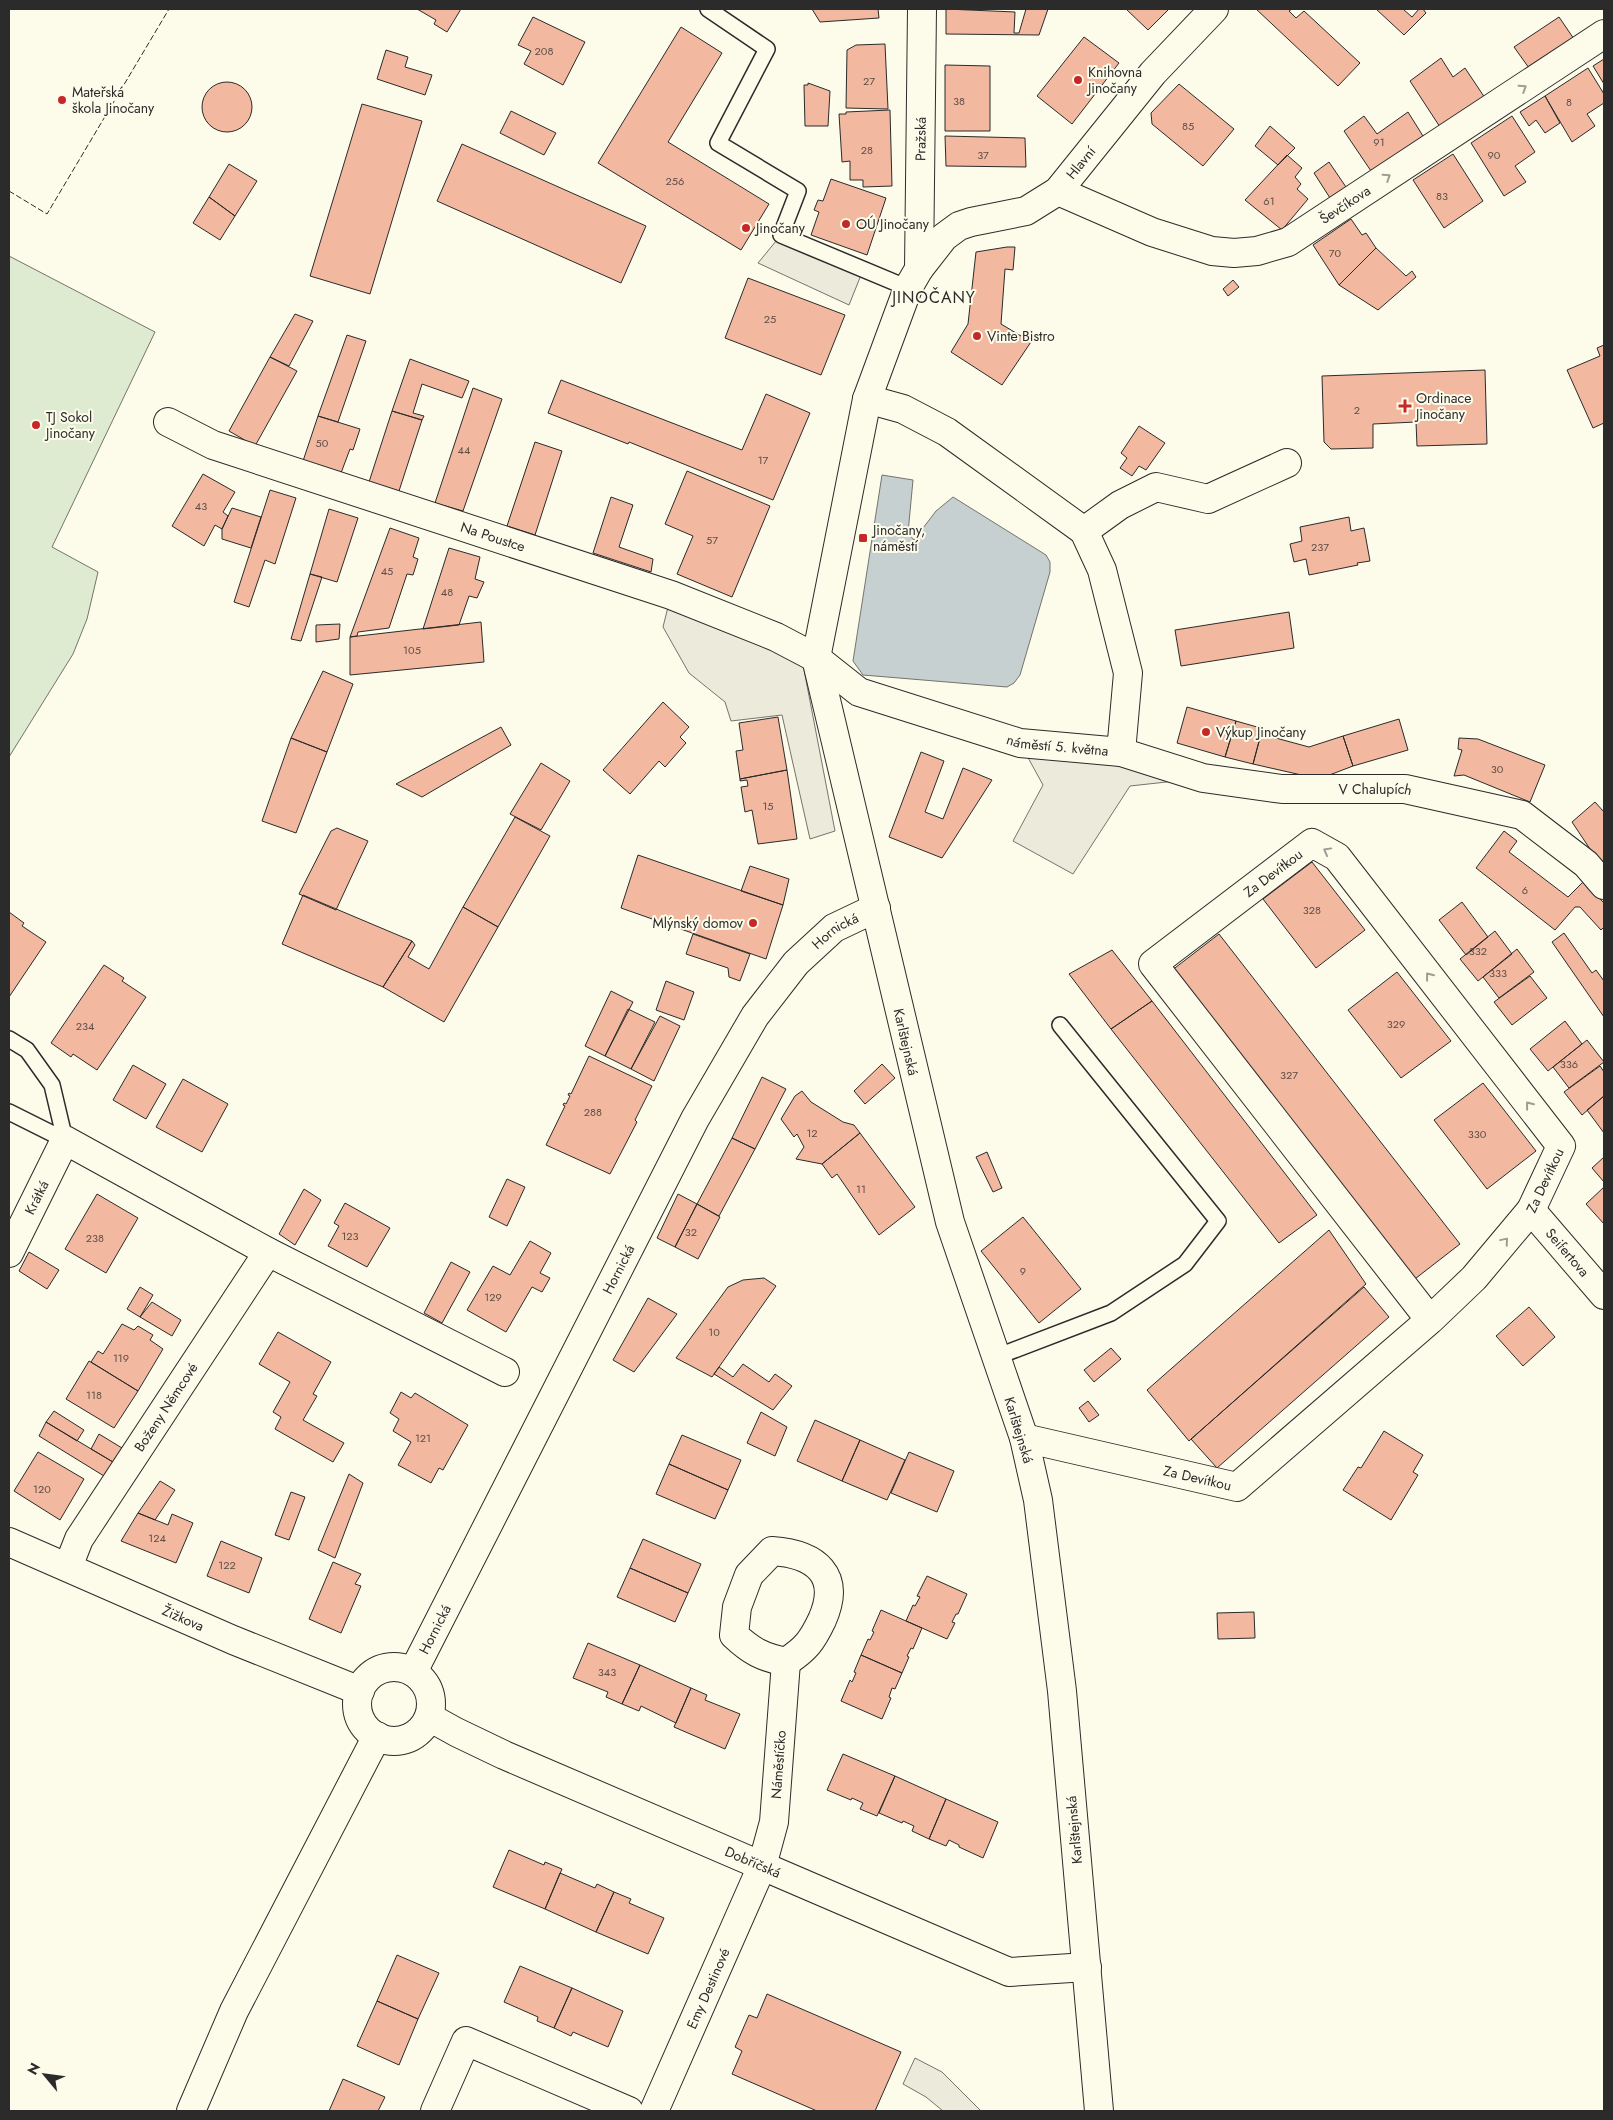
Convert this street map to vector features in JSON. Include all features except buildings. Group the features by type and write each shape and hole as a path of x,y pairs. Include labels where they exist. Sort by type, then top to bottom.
{"street":[{"name":"Pražská","path":"914,279 922,9"},
{"name":"Hlavní","path":"914,279 944,237 959,226 1026,211 1058,191 1153,73 1214,9"},
{"name":"Ševčíkova","path":"1058,191 1152,232 1212,251 1234,254 1256,251 1288,242 1604,34"},
{"path":"876,908 816,658 867,399 914,279"},
{"name":"náměstí 5. května","path":"816,658 859,692 941,719 1020,743 1121,752 1128,672 1102,570 1084,531 947,432 903,409 867,399"},
{"name":"Na Poustce","path":"168,422 213,445 671,595 776,637 816,658"},
{"path":"1084,531 1120,505 1156,487 1208,499 1287,464"},
{"name":"V Chalupích","path":"1121,752 1203,778 1282,789 1405,789 1522,816 1586,864 1604,885"},
{"name":"Za Devítkou","path":"1024,1438 1237,1487 1430,1320 1474,1278 1531,1210 1561,1146 1338,857 1312,843 1152,964 1430,1320"},
{"name":"Karlštejnská","path":"876,908 950,1222 1024,1438 1038,1500 1061,1681 1099,2111"},
{"name":"Hornická","path":"413,1672 570,1360 695,1119 730,1056 755,1016 796,963 834,928 876,908"},
{"path":"65,1140 268,1252 505,1372"},
{"name":"Krátká","path":"9,1253 65,1140"},
{"name":"Seifertova","path":"1531,1210 1604,1295"},
{"name":"Boženy Němcové","path":"68,1567 79,1539 268,1252"},
{"name":"Žižkova","path":"9,1542 233,1640 360,1691"},
{"name":"Náměstíčko","path":"762,1866 774,1822 786,1662"},
{"path":"388,1668 401,1668 413,1672 423,1680 429,1691 431,1704 429,1717 423,1728 407,1738 389,1740 377,1736 367,1728 360,1717 358,1704 360,1691 366,1680 376,1672 388,1668"},
{"name":"Dobříčská","path":"429,1717 504,1755 1009,1972 1086,1967"},
{"path":"191,2111 234,2011 377,1736"},
{"name":"Emy Destinové","path":"654,2111 762,1866"},
{"path":"435,2111 466,2041 629,2111"}],"lane":[{"path":"708,9 767,49 718,143 798,191 781,236 914,279"},
{"path":"996,1358 1111,1313 1185,1264 1218,1220 1060,1025"},
{"path":"9,1039 27,1050 52,1085 65,1140"},
{"path":"9,1112 65,1140"}],"green space":[{"path":"9,256 155,332 52,547 98,572 87,619 73,654 9,757"}],"shaded area":[{"path":"781,235 863,270 849,305 758,263"},
{"path":"882,475 913,480 908,533 914,540 936,511 953,497 1046,555 1050,562 1050,572 1020,675 1014,683 1007,687 863,675 853,661"},
{"path":"671,595 800,649 835,831 810,839 782,715 731,721 725,702 689,673 663,627"},
{"path":"1020,743 1203,778 1130,786 1073,874 1013,841 1043,785"},
{"path":"915,2058 942,2072 981,2111 943,2111 926,2097 903,2084"}],"fence":[{"path":"9,191 47,214 169,9"}],"place":[{"name":"Knihovna Jinočany","path":"1078,80"},
{"name":"Mateřská škola Jinočany","path":"62,100"},
{"name":"OÚ Jinočany","path":"846,224"},
{"name":"Jinočany","path":"746,228"},
{"name":"Vinte Bistro","path":"977,336"},
{"name":"Ordinace Jinočany","path":"1405,406"},
{"name":"TJ Sokol Jinočany","path":"36,425"},
{"name":"Jinočany, náměstí","path":"863,538"},
{"name":"Výkup Jinočany","path":"1206,732"},
{"name":"Mlýnský domov","path":"753,923"}],"district":[{"name":"JINOČANY","path":"934,297"}]}
